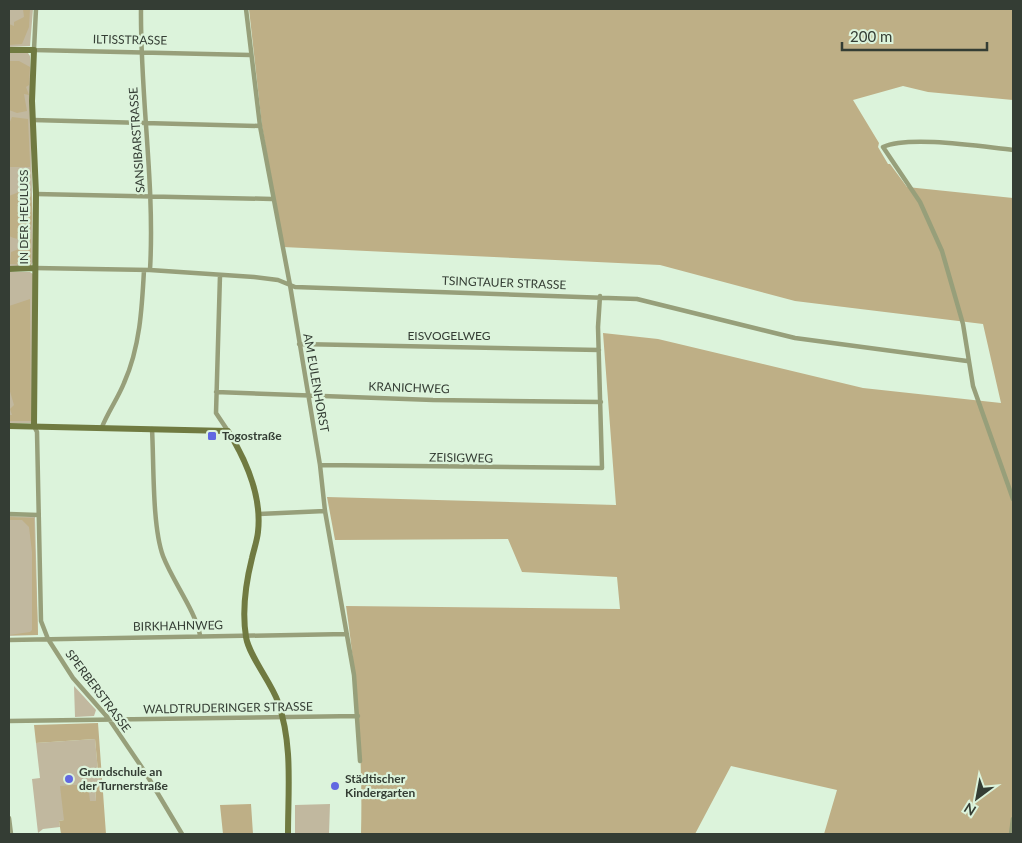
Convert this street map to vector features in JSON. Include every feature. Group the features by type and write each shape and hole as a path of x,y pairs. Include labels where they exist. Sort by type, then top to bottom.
{"street":[{"name":"IN DER HEULUSS","path":"34,426 36,194 33,120 36,9"},
{"name":"SANSIBARSTRASSE","path":"141,9 141,51 151,195 150,270"},
{"name":"AM EULENHORST","path":"246,9 260,126 272,199 290,285 320,465 325,511 348,634 358,716 360,761"},
{"name":"ILTISSTRASSE","path":"9,50 141,51 250,55"},
{"path":"33,120 260,126"},
{"path":"1013,150 929,143 900,143 884,147 920,202 934,230 958,305 974,391 1013,499"},
{"path":"36,194 272,199"},
{"path":"9,269 35,268"},
{"name":"TSINGTAUER STRASSE","path":"35,268 150,270 278,280 290,285 600,296 637,299 795,338 967,361"},
{"path":"102,427 124,383 134,355 141,319 144,270"},
{"path":"220,275 216,413 228,431 248,473 259,514 257,541 245,591 246,636 249,646 271,687 282,718 288,762 288,834"},
{"path":"600,296 599,350 601,402"},
{"name":"EISVOGELWEG","path":"299,344 599,350"},
{"name":"KRANICHWEG","path":"216,392 433,400 601,402"},
{"name":"ZEISIGWEG","path":"320,465 598,470 602,468 601,402"},
{"path":"9,426 228,431"},
{"name":"SPERBERSTRASSE","path":"34,426 37,432 41,621 48,639 74,678 109,719 150,780 182,834"},
{"path":"152,429 159,544 179,591 197,621 200,635"},
{"path":"259,514 325,511"},
{"path":"9,514 38,515"},
{"name":"BIRKHAHNWEG","path":"9,640 200,635 348,634"},
{"name":"WALDTRUDERINGER STRASSE","path":"9,721 358,716"},
{"path":"9,818 10,834"},
{"path":"1011,834 1013,819"}],"shaded area":[{"path":"9,9 33,9 30,46 9,47"},
{"path":"23,9 30,9 29,27 22,44 9,45 9,24 14,26 14,22 24,17"},
{"path":"249,9 1013,9 1013,100 928,92 903,86 853,100 879,143 878,147 888,164 890,164 907,187 1013,198 1013,834 824,834 837,790 731,766 695,834 361,834 358,720 346,606 620,609 617,577 522,572 508,539 335,540 327,497 616,505 603,333 658,339 863,388 1001,403 983,324 795,301 660,265 283,247 262,126"},
{"path":"9,53 28,53 30,56 33,262 31,266 9,266"},
{"path":"9,61 19,61 30,67 29,85 26,87 29,95 24,94 27,111 17,113 9,110"},
{"path":"12,117 28,119 30,167 10,167 9,165 9,124"},
{"path":"19,192 31,193 32,217 29,233 25,237 18,239 9,236 9,196"},
{"path":"31,233 31,265 10,264 11,252 19,249 21,241"},
{"path":"9,272 30,272 33,274 32,423 9,423"},
{"path":"30,299 31,421 9,421 9,415 12,415 10,409 14,405 9,388 9,306"},
{"path":"9,516 35,517 38,635 9,636"},
{"path":"9,517 34,518 38,635 9,635 30,632 32,630 32,552 29,527 22,520 9,520"},
{"path":"74,686 96,710 94,716 75,717"},
{"path":"98,723 106,834 61,834 59,821 64,820 60,786 88,784 90,801 96,801 95,783 99,782 95,739 36,743 34,725"},
{"name":"Grundschule an der Turnerstraße","path":"95,739 99,782 95,783 96,801 90,801 64,820 59,821 60,827 43,829 38,833 32,779 40,778 36,743"},
{"path":"251,804 253,834 223,834 220,805"},
{"path":"330,804 329,834 295,834 295,805"}],"place":[{"name":"Togostraße","path":"212,436"},
{"name":"Grundschule an der Turnerstraße","path":"69,779"},
{"name":"Städtischer Kindergarten","path":"335,786"}]}
